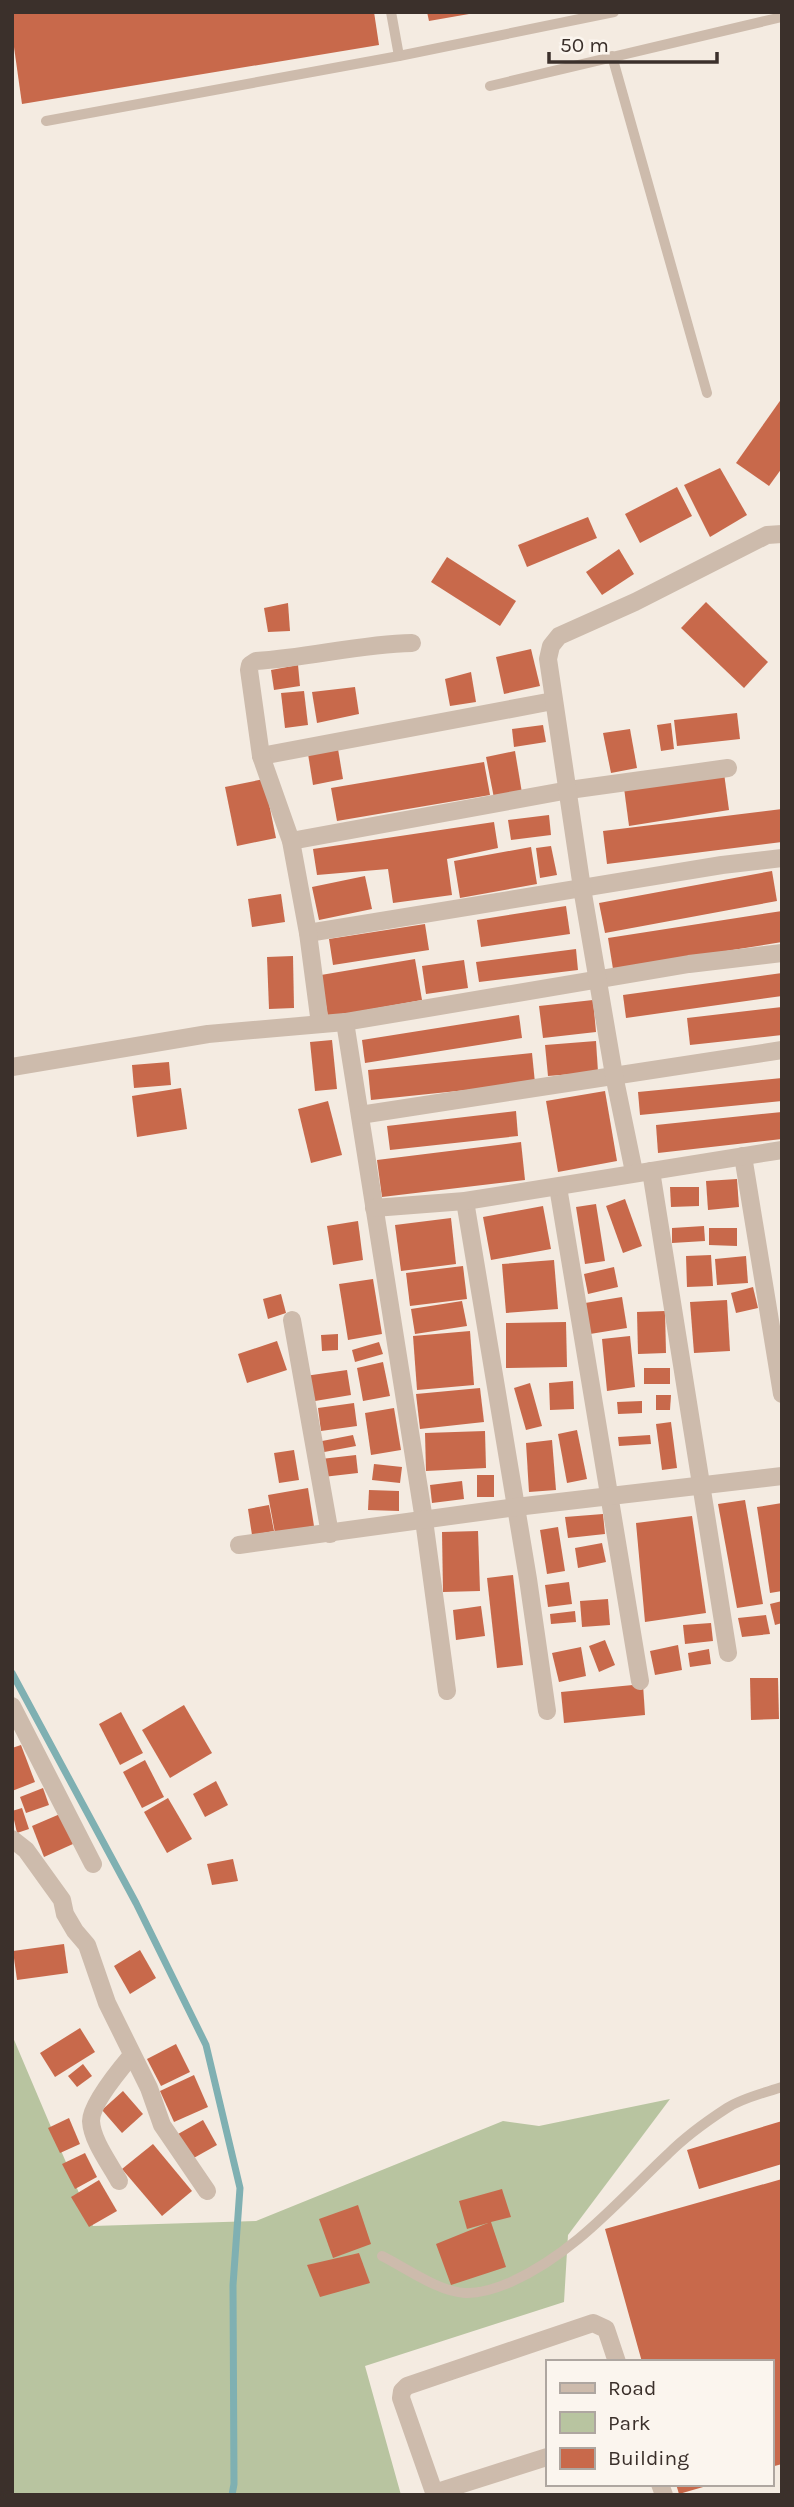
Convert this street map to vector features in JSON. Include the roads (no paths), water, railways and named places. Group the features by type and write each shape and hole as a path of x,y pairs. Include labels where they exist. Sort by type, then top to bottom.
{"street":[{"path":"728,1653 701,1487 642,1172 614,1075 582,888 548,659 551,646 559,636 635,602 767,535 782,534"},
{"path":"320,1024 308,933 291,841 261,756 249,670 252,663 374,644 412,643"},
{"path":"261,756 553,701"},
{"path":"291,841 569,790 728,768"},
{"path":"308,933 722,864 782,858"},
{"path":"12,1067 208,1034 345,1022 689,964 782,953"},
{"path":"345,1022 424,1520 447,1691"},
{"path":"360,1115 782,1049"},
{"path":"374,1208 465,1201 782,1150"},
{"path":"743,1156 782,1394"},
{"path":"558,1187 607,1496 640,1681"},
{"path":"465,1201 547,1711"},
{"path":"292,1320 330,1534"},
{"path":"239,1545 516,1507 782,1476"},
{"path":"12,1706 93,1864"},
{"path":"12,1839 26,1850 62,1900 65,1914 87,1945 107,2003 149,2088 162,2125 207,2191"},
{"path":"119,2181 92,2128 92,2113 132,2055"},
{"path":"546,2457 435,2494 401,2398 402,2391 407,2386 593,2323 606,2329 616,2360"}],"lane":[{"path":"391,12 399,56"},
{"path":"46,121 399,56 614,12"},
{"path":"490,86 782,18"},
{"path":"612,56 707,393"},
{"path":"383,2256 455,2292 468,2294 504,2285 547,2263 589,2232 670,2152 729,2106 782,2087"}],"waterway":[{"path":"12,1673 136,1903 206,2045 240,2188 233,2285 232,2495"}]}
